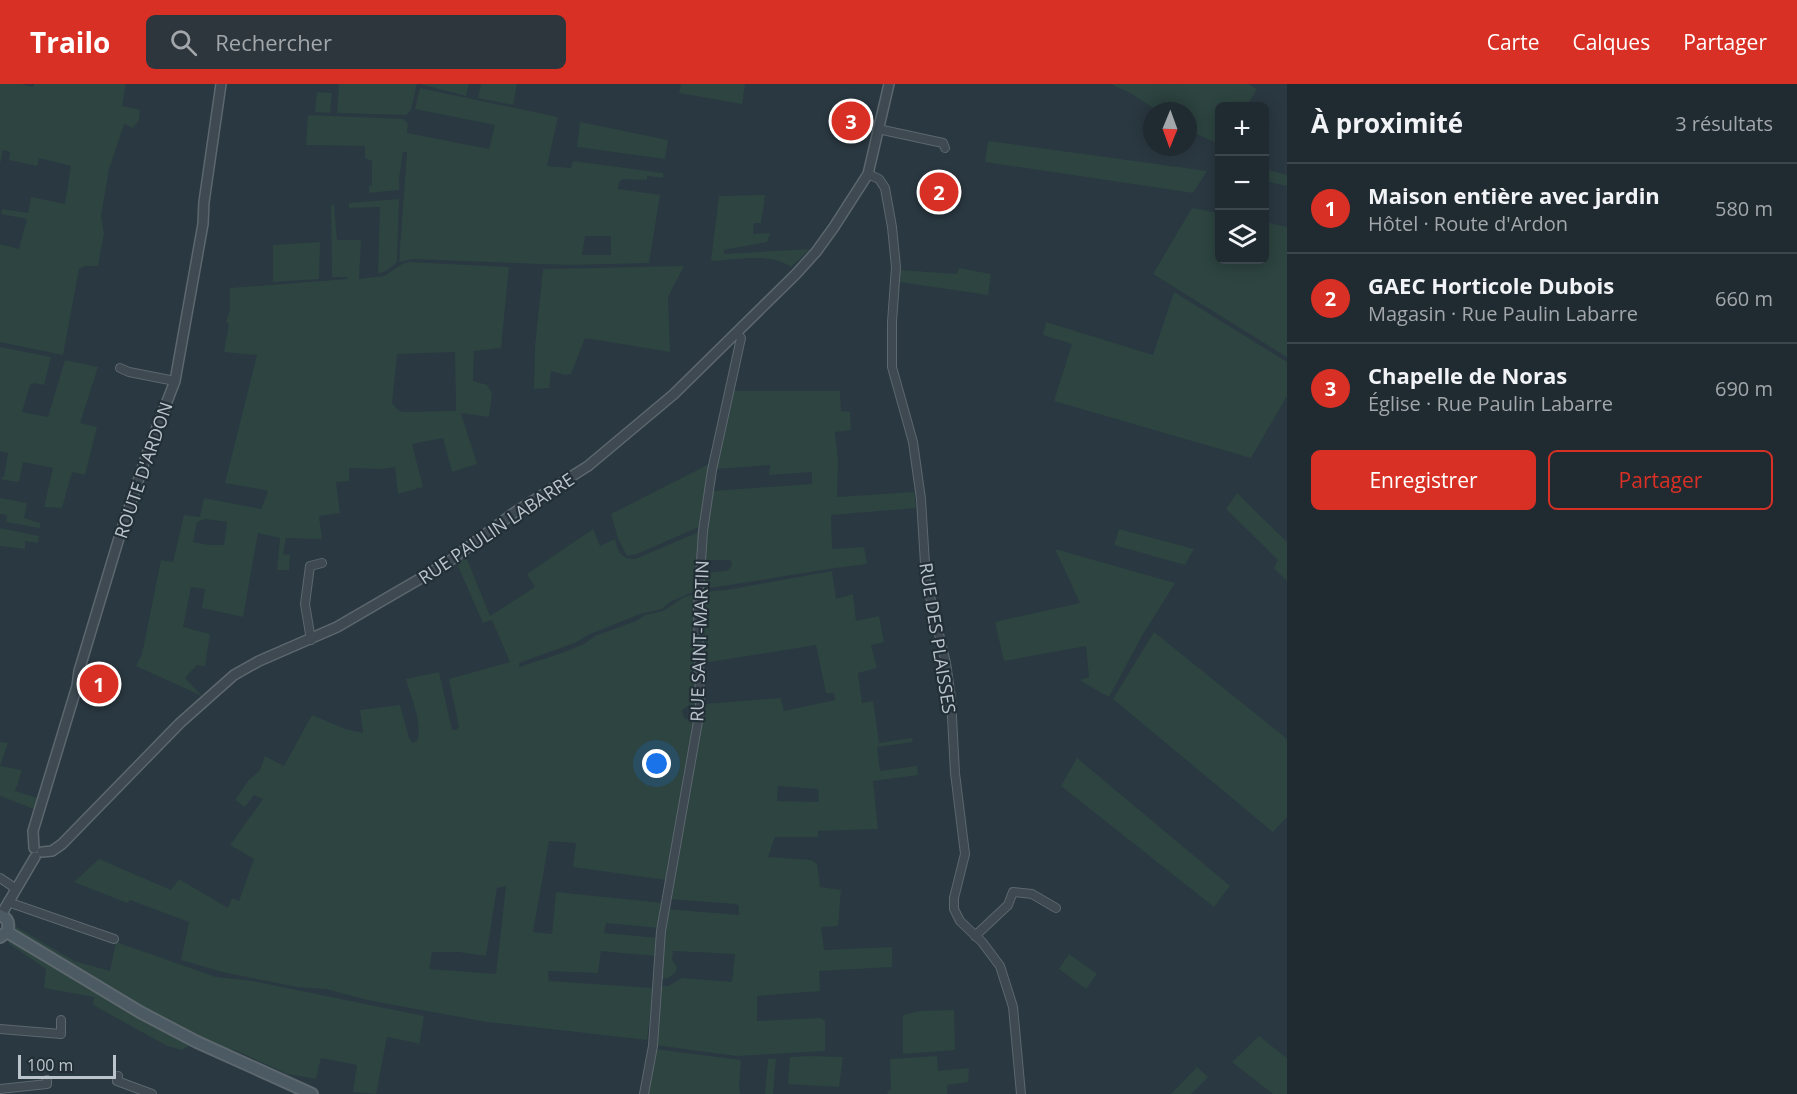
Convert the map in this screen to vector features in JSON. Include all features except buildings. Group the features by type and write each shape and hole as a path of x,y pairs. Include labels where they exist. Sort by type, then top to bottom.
{"main road":[{"path":"1,915 8,924 3,934 197,1042 312,1094"}],"street":[{"name":"ROUTE D'ARDON","path":"37,852 33,831 77,686 79,671 119,538 149,448 175,381 203,224 204,202 221,84"},
{"name":"RUE PAULIN LABARRE","path":"1,915 37,852 52,851 62,844 180,723 234,675 373,607 447,563 515,512 588,466 674,394 816,252 862,186 868,174 889,84"},
{"path":"878,129 943,143 945,148"},
{"name":"RUE DES PLAISSES","path":"868,174 879,179 885,188 892,227 896,267 892,367 912,442 921,499 926,580 946,663 951,698 955,773 965,854 954,898 954,909 960,921 994,956 1004,975 1012,1008 1021,1094"},
{"name":"RUE SAINT-MARTIN","path":"644,1094 653,1046 661,931 700,710 698,607 703,531 719,436 741,338 737,333"},
{"path":"120,368 129,372 175,381"},
{"path":"311,639 305,604 310,566 322,562"},
{"path":"0,878 15,888"},
{"path":"975,936 1008,905 1013,892 1032,894 1056,909"},
{"path":"8,902 114,939"},
{"path":"0,1029 61,1034 61,1020"},
{"path":"118,1076 117,1081 152,1094"},
{"path":"0,1092 47,1084 48,1080"}],"green space":[{"path":"0,84 22,84 33,87 34,84 126,84 122,106 140,110 139,120 133,128 124,124 109,169 101,216 104,233 98,266 85,266 79,269 63,355 0,342 0,244 19,249 27,219 1,214 2,209 28,213 31,197 65,204 71,166 39,158 37,166 9,160 10,152 3,150 0,164"},
{"path":"339,84 417,84 411,110 406,115 337,113"},
{"path":"420,84 469,84 466,96"},
{"path":"481,84 517,84 513,105 478,98"},
{"path":"681,84 745,84 742,104 679,93"},
{"path":"1111,84 1248,84 1257,89 1249,102 1215,102 1215,142 1197,134 1197,102 1144,102"},
{"path":"420,88 558,117 547,166 571,168 573,161 663,173 663,178 647,176 647,180 623,179 619,182 618,189 660,195 649,263 569,265 413,259 399,262 407,152 403,152 399,190 369,193 369,186 372,185 372,161 365,158 365,146 306,145 308,115 403,119 408,123 407,133 489,149 495,125 415,109","holes":["585,236 611,236 611,255 582,255"]},
{"path":"317,92 332,93 330,113 315,112"},
{"path":"580,122 668,140 665,159 577,147"},
{"path":"988,141 1207,171 1193,193 985,162"},
{"path":"1269,170 1287,175 1287,186 1269,182"},
{"path":"765,195 761,223 754,223 753,234 770,233 767,242 724,250 724,254 810,249 791,267 783,262 763,258 711,261 719,196"},
{"path":"399,199 397,262 388,270 378,274 380,207 349,208 349,203"},
{"path":"331,205 334,205 337,240 361,240 359,279 384,276 409,262 509,267 501,348 474,351 473,381 487,385 492,393 489,417 461,413 477,464 452,472 443,438 412,444 423,487 398,494 395,467 349,468 349,481 336,482 340,513 319,516 322,539 286,538 283,554 290,555 289,570 277,570 280,538 258,533 243,617 202,608 205,589 191,587 183,627 210,634 205,666 197,665 185,678 202,696 136,666 142,654 161,560 173,562 184,515 200,517 204,498 261,509 268,492 225,483 257,355 224,352 229,323 226,323 230,308 230,288 348,279 347,277 332,277","holes":["455,352 456,411 403,412 398,410 392,403 397,354","205,519 227,522 224,545 193,542 197,522"]},
{"path":"1192,208 1215,212 1215,264 1269,264 1269,223 1287,227 1287,357 1153,274"},
{"path":"320,242 319,279 273,282 273,245"},
{"path":"684,266 668,297 670,352 585,338 571,374 565,375 551,371 549,388 534,389 535,346 543,269"},
{"path":"959,268 991,274 988,295 899,282 899,270 957,274"},
{"path":"1174,292 1287,362 1287,396 1251,458 1054,401 1072,344 1043,335 1046,322 1153,355"},
{"path":"0,347 51,357 44,385 34,383 30,385 22,412 48,417 65,360 98,367 80,423 97,427 85,475 72,472 62,508 44,507 53,468 23,462 19,482 3,480 1,477 4,477 8,453 0,451"},
{"path":"731,391 840,391 841,411 850,412 851,430 835,432 838,461 837,497 914,492 916,508 831,515 832,549 864,547 867,564 702,589 703,573 727,571 732,566 731,561 728,560 704,560 712,491 812,484 812,472 769,475 770,465 716,469"},
{"path":"711,463 701,526 637,554 627,556 618,538 611,514"},
{"path":"1237,493 1287,542 1287,581 1274,568 1278,560 1226,509"},
{"path":"0,498 27,503 24,518 40,523 40,528 6,522 7,515 0,514"},
{"path":"0,528 39,536 38,543 25,541 25,549 0,546"},
{"path":"593,529 600,546 615,539 621,554 626,558 635,559 701,531 695,591 670,602 662,609 640,614 588,635 577,642 519,663 519,667 562,653 645,615 663,611 684,597 695,594 697,705 689,705 682,710 684,718 695,722 683,776 682,800 666,880 573,867 576,843 549,841 533,932 552,934 556,892 663,903 659,928 606,923 604,933 658,938 655,956 601,951 598,973 548,971 549,981 653,988 647,1040 487,1022 367,1000 326,989 297,987 222,972 181,960 189,922 130,900 127,903 74,882 99,859 171,890 179,879 228,908 232,898 239,901 254,859 230,845 263,799 254,795 245,807 235,800 248,781 260,770 265,756 284,766 312,715 345,729 363,733 360,710 400,705 409,738 413,743 417,741 419,726 406,679 439,672 452,730 456,730 459,727 449,679 510,662 492,620 483,623 457,564 466,557 490,616 535,587 527,574","holes":["506,886 496,974 429,969 432,952 459,952 486,956 497,888"]},
{"path":"1119,529 1194,549 1185,565 1114,545"},
{"path":"1055,549 1175,583 1142,636 1109,697 1079,680 1089,677 1086,646 1004,661 995,622 1080,603"},
{"path":"832,571 836,599 853,594 856,621 879,616 884,642 871,645 877,668 858,673 862,703 873,701 879,743 912,738 913,742 877,747 880,771 917,766 918,775 873,781 878,829 818,831 818,837 775,837 768,857 811,860 817,864 820,887 841,890 838,926 821,927 824,950 892,947 892,967 819,971 820,991 757,996 757,1021 821,1018 825,1021 825,1051 736,1056 655,1045 660,986 668,986 682,978 732,982 735,954 673,951 672,960 677,967 676,972 668,978 660,979 667,909 739,915 739,906 736,904 669,899 681,843 703,704 781,698 784,711 835,700 834,693 826,693 816,645 704,663 700,592 726,590","holes":["778,786 818,789 819,802 777,801"]},
{"path":"1154,632 1287,739 1287,817 1273,832 1113,699"},
{"path":"0,742 8,743 0,766"},
{"path":"1077,758 1230,886 1214,907 1061,786"},
{"path":"0,766 22,770 15,791 37,798 34,809 0,796"},
{"path":"15,926 74,961 110,971 116,942 216,977 253,981 424,1016 419,1046 417,1043 387,1037 376,1094 353,1092 357,1065 321,1058 316,1079 287,1074 237,1051 197,1041 182,1050 167,1046 93,1005 94,997 44,988 46,969 8,943"},
{"path":"1069,954 1097,974 1086,989 1059,969"},
{"path":"954,1010 955,1050 903,1054 903,1015 920,1011"},
{"path":"1259,1036 1287,1058 1287,1094 1273,1094 1232,1062"},
{"path":"655,1049 741,1060 740,1094 646,1094"},
{"path":"937,1056 938,1071 969,1068 968,1082 947,1085 947,1094 888,1094 887,1091 891,1090 890,1059"},
{"path":"790,1057 843,1057 839,1087 788,1084"},
{"path":"768,1059 776,1059 773,1094 765,1094"},
{"path":"1197,1067 1208,1077 1191,1094 1171,1094"}],"place":[{"name":"Chapelle de Noras","path":"851,121"},
{"name":"GAEC Horticole Dubois","path":"939,192"},
{"name":"Maison entière avec jardin","path":"99,684"}]}
